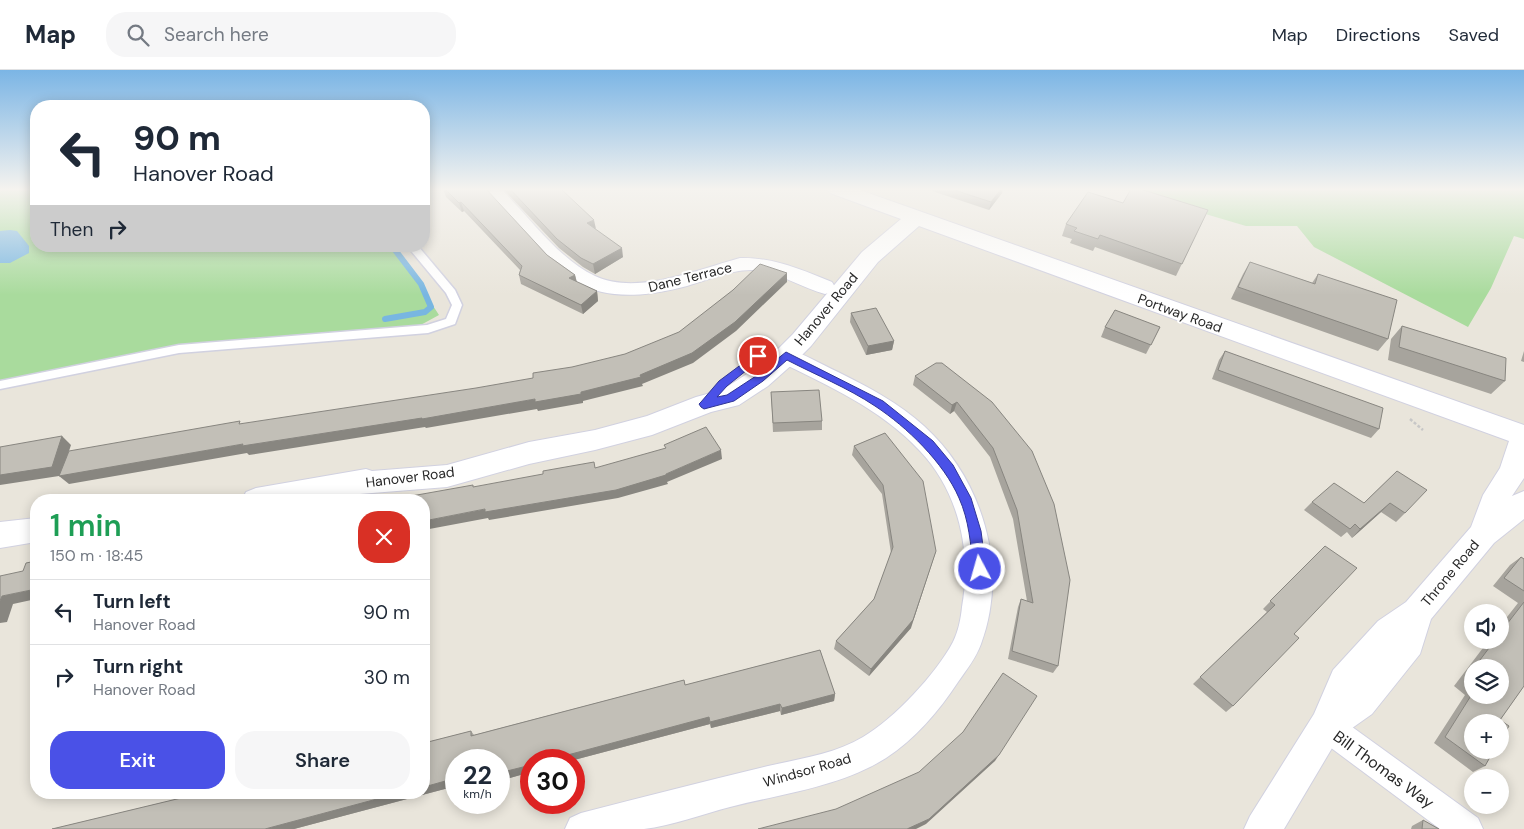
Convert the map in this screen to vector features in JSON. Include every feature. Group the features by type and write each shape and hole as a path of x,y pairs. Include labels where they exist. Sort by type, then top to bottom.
{"street":[{"name":"Dane Terrace","path":"527,224 573,272 590,282 631,290 653,288 740,264 753,263 766,264 832,290"},
{"name":"Hanover Road","path":"291,494 349,484 447,476 529,453 595,440 652,425 704,404 730,398 760,379 778,351 802,340 832,290 876,224"},
{"name":"Hanover Road","path":"832,290 908,224"},
{"name":"Portway Road","path":"933,224 1524,436"},
{"name":"Windsor Road","path":"581,829 830,766 873,749 908,721 941,684 966,645 976,606 980,569 975,531 968,506 949,468 929,444 879,403 778,351"},
{"name":"Throne Road","path":"1483,534 1497,495 1513,472 1524,436"},
{"name":"Throne Road","path":"1263,829 1326,726 1360,702 1408,643 1417,612 1483,534 1524,503"},
{"path":"0,535 30,531"},
{"path":"0,550 30,547"},
{"name":"Bill Thomas Way","path":"1326,726 1467,829"}],"lane":[{"path":"0,385 179,350 428,329 451,321 457,305 451,292 417,252"}],"path":[{"path":"1405,415 1423,430"}],"green space":[{"path":"0,224 30,224 30,252 398,252 439,315 417,327 166,347 32,376 0,380"},
{"path":"1241,224 1524,224 1524,239 1514,236 1491,288 1468,327 1314,247 1297,226"}],"water":[{"path":"0,231 17,231 29,246 29,253 10,263 0,263"}],"building":[{"path":"482,224 519,224 547,255 575,275 569,278 597,291 581,305 519,275 522,266"},
{"path":"543,224 589,224 622,248 593,264 581,258 557,239"},
{"path":"1067,224 1201,224 1182,264 1100,235 1098,239 1074,231 1077,228"},
{"path":"1250,262 1315,284 1318,274 1397,300 1388,339 1238,287"},
{"path":"760,264 787,273 735,322 692,353 640,375 641,377 581,392 581,394 535,402 535,399 422,419 242,446 243,444 59,476 69,451 240,421 239,424 476,388 533,378 533,373 572,367 625,354 679,332 733,290"},
{"path":"876,308 894,341 868,346 851,313"},
{"path":"1115,310 1160,327 1151,345 1105,327"},
{"path":"1402,326 1506,358 1505,381 1399,347"},
{"path":"1225,351 1383,408 1379,429 1218,370"},
{"path":"936,363 942,363 992,402 1032,451 1054,504 1070,580 1058,666 1012,651 1021,599 1033,603 1017,510 993,448 957,402 952,405 915,376"},
{"path":"819,390 822,421 773,423 771,392"},
{"path":"706,427 721,450 666,475 616,490 485,512 485,509 430,520 430,494 423,494 543,474 543,471 594,462 595,468 666,448 664,445"},
{"path":"885,433 923,481 936,551 913,620 871,669 836,641 874,599 893,547 883,485 854,446"},
{"path":"62,436 52,467 0,475 0,447"},
{"path":"1397,471 1427,490 1405,513 1390,503 1360,529 1355,524 1350,529 1312,502 1334,483 1364,503"},
{"path":"1325,546 1357,568 1294,634 1299,638 1233,706 1200,677 1275,605 1270,601"},
{"path":"1521,557 1524,559 1524,591 1504,578"},
{"path":"30,562 30,590 2,596 0,601 0,576 23,571 26,563"},
{"path":"1524,602 1524,686 1504,714 1464,714 1464,751 1445,737 1466,704 1509,704 1509,659 1481,659 1488,649 1509,649 1509,621"},
{"path":"820,650 835,694 782,708 780,704 710,722 709,717 585,750 520,749 520,768 510,770 510,749 445,749 445,781 430,785 430,741 471,731 471,736 684,680 685,685"},
{"path":"1003,673 1037,696 999,755 929,819 907,829 758,829 836,809 919,772 963,732"},
{"path":"1475,759 1489,759 1485,766"},
{"path":"177,799 377,799 265,829 52,829"},
{"path":"1423,820 1439,829 1422,829"}],"waterway":[{"path":"385,319 425,312 431,307 421,284 397,252"}],"route":[{"path":"758,356 723,384 704,404 730,398 760,379 786,356 879,403 929,444 949,468 965,498 975,531 980,569"}]}
